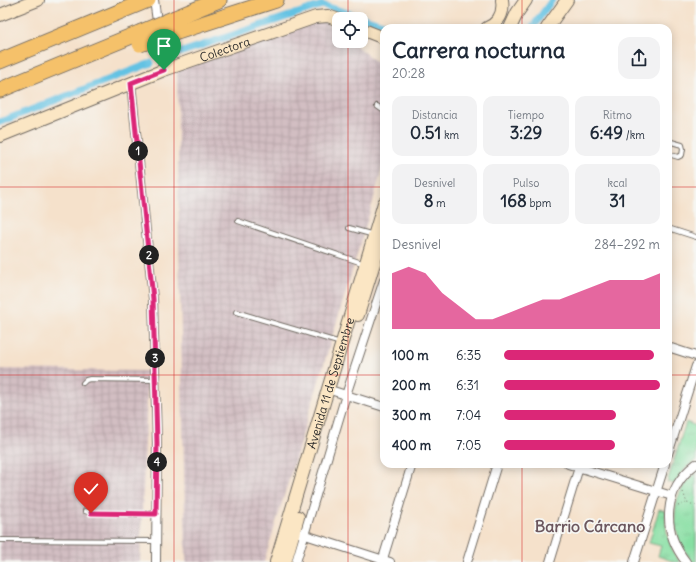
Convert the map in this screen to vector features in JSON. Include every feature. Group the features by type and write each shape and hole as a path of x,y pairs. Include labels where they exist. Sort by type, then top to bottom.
{"highway":[{"path":"176,25 219,0"},
{"path":"0,90 58,66 116,51 140,38 176,25 276,0"},
{"path":"0,55 19,46 137,2"},
{"path":"0,61 137,2"}],"main road":[{"path":"0,15 38,0"},
{"path":"494,24 500,18 502,0"},
{"path":"512,24 526,0"},
{"path":"550,24 567,0"},
{"name":"Colectora","path":"0,136 164,70 316,17 328,16 332,17"},
{"path":"368,32 380,36"},
{"name":"Avenida 11 de Septiembre","path":"285,562 336,392 380,256 379,233"},
{"name":"Avenida 11 de Septiembre","path":"336,392 341,343 365,264 379,233"},
{"name":"Avenida 11 de Septiembre","path":"276,562 294,532"}],"street":[{"path":"154,0 164,70"},
{"path":"131,83 153,299 157,443 156,562"},
{"path":"296,562 294,532 336,392 380,289"},
{"path":"672,348 696,356"},
{"path":"672,441 696,366"},
{"path":"336,392 380,406"},
{"path":"686,562 679,554 670,532 669,514 672,496 678,484 685,474 696,464"},
{"path":"294,532 385,561 411,468"},
{"path":"467,562 496,468"},
{"path":"550,562 579,468"},
{"path":"586,468 672,496"},
{"path":"634,562 664,468"}],"lane":[{"path":"672,142 682,145 683,149 682,155 678,157 672,155"},
{"path":"238,221 365,264"},
{"path":"349,228 379,233"},
{"path":"672,229 696,237"},
{"path":"236,312 341,343"},
{"path":"83,383 90,379 156,380"},
{"path":"85,511 91,513 156,514"},
{"path":"0,540 156,542"}],"path":[{"path":"682,490 687,503"},
{"path":"676,507 687,503 696,505"}],"shaded area":[{"path":"323,20 332,27 332,48 359,48 380,65 380,176 264,562 186,562 177,69"},
{"path":"0,369 148,371 140,562 0,562"}],"green space":[{"path":"686,422 696,426 696,460 686,468 674,484 667,482"},
{"path":"696,473 696,562 693,562 685,552 680,541 676,529 675,516 676,504 680,493 687,482"},
{"path":"659,509 666,511 668,538 676,557 680,562 675,562 658,556 661,546 649,543"}],"waterway":[{"path":"535,24 552,0"},
{"path":"179,53 322,5 383,24"},
{"path":"0,122 151,63"}],"district":[{"name":"Barrio Cárcano","path":"590,526"}],"route":[{"path":"91,513 156,514 157,443 153,299 131,83 164,70"}]}
